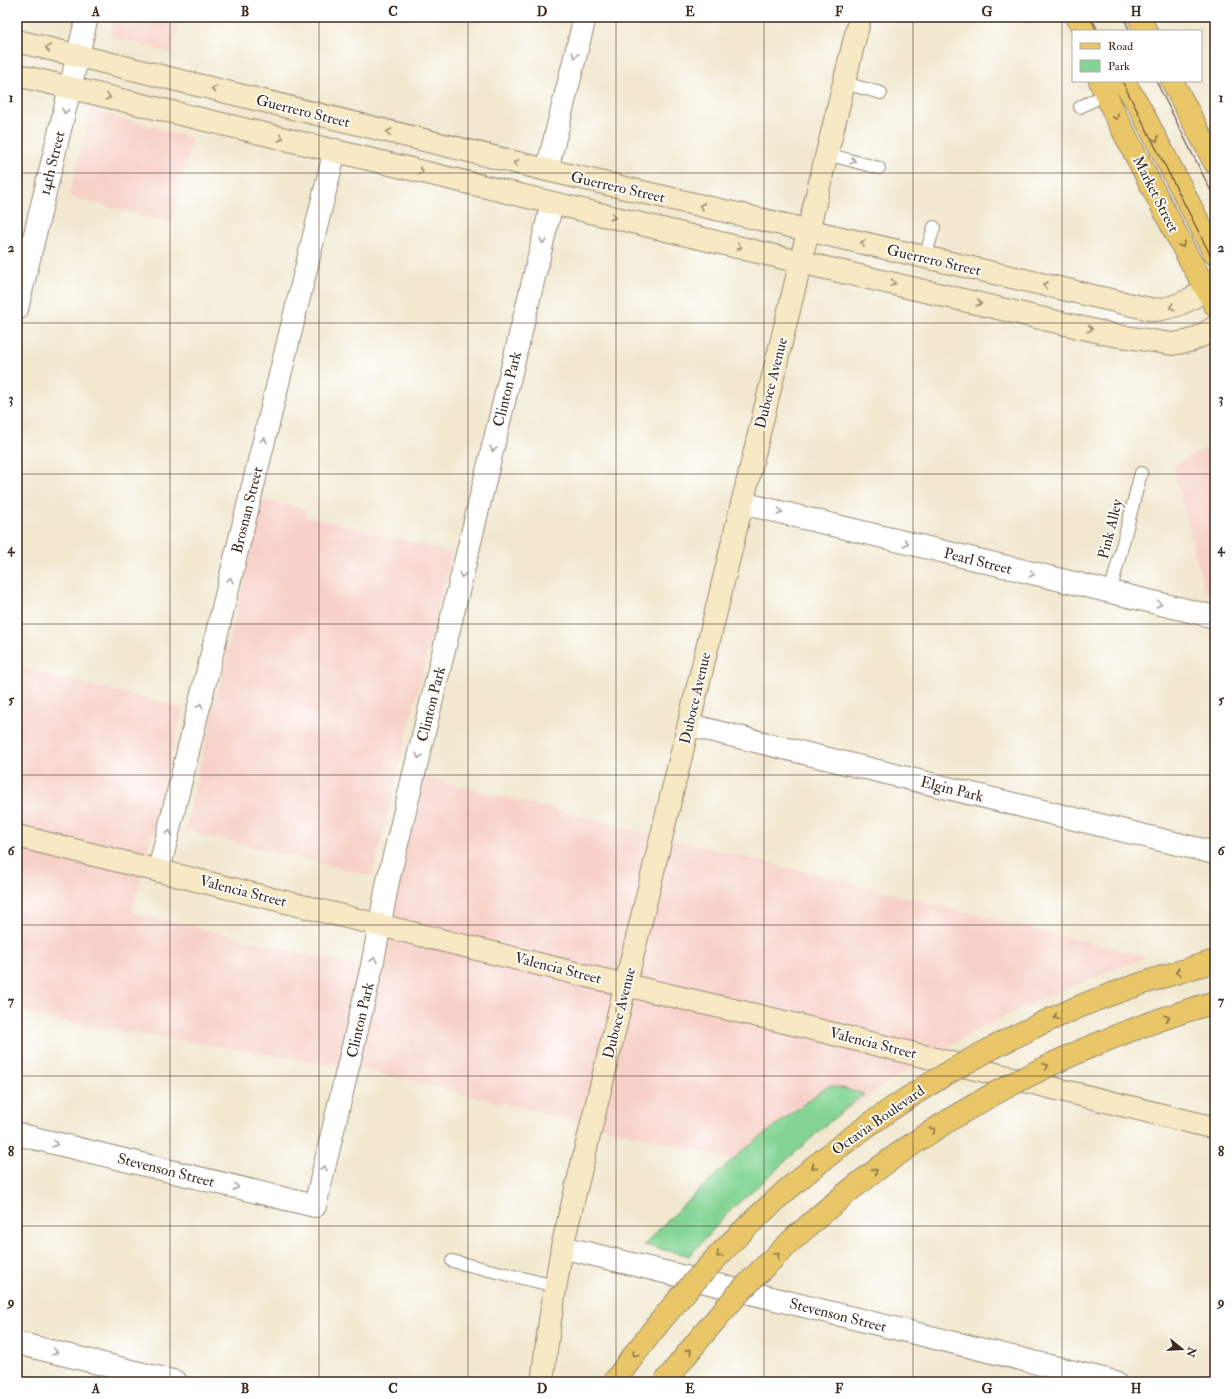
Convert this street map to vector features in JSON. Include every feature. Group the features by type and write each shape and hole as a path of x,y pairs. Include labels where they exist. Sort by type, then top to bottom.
{"main road":[{"name":"Duboce Avenue","path":"542,1382 555,1286 562,1247 860,17"},
{"path":"1076,17 1081,30"},
{"path":"1076,17 1085,30"},
{"path":"1139,17 1146,30"},
{"name":"Guerrero Street","path":"17,41 547,170 1154,310 1168,309 1212,292"},
{"name":"Guerrero Street","path":"17,75 70,89 335,150 800,262 1113,335 1172,344 1190,341 1215,327"},
{"name":"Market Street","path":"1124,82 1138,104 1215,254"},
{"path":"1173,82 1215,163"},
{"name":"Market Street","path":"1103,88 1179,241 1212,292"},
{"name":"Valencia Street","path":"17,836 381,924 587,976 789,1022 1215,1128"},
{"name":"Octavia Boulevard","path":"614,1382 668,1310 706,1267 793,1183 832,1151 878,1117 927,1085 963,1064 1076,1008 1122,990 1215,961"},
{"path":"665,1382 705,1331 775,1256 815,1219 900,1151 954,1116 1044,1067 1140,1027 1215,1002"}],"street":[{"name":"14th Street","path":"17,309 87,17"},
{"path":"547,170 585,17"},
{"name":"Brosnan Street","path":"159,870 335,150"},
{"name":"Clinton Park","path":"315,1206 370,976 388,881 552,203"},
{"name":"Pearl Street","path":"742,503 1110,593 1215,617"},
{"name":"Elgin Park","path":"689,725 1215,853"},
{"name":"Stevenson Street","path":"17,1134 315,1206"},
{"name":"Stevenson Street","path":"562,1247 1115,1382"},
{"path":"17,1342 176,1382"}],"lane":[{"path":"844,82 881,93"},
{"path":"1080,107 1103,88"},
{"path":"827,154 879,168"},
{"path":"925,257 934,227"},
{"name":"Pink Alley","path":"1110,593 1141,473"},
{"path":"452,1260 555,1286"}],"shaded area":[{"path":"115,17 180,17 172,53 110,37"},
{"path":"91,110 192,138 172,222 69,197"},
{"path":"1215,443 1215,596 1204,589 1173,466"},
{"path":"263,499 306,510 305,516 452,553 372,876 185,830"},
{"path":"17,667 183,708 132,912 376,971 423,777 1147,957 1045,997 971,1033 893,1079 827,1124 771,1168 360,1069 72,1023 17,1011"}],"green space":[{"path":"830,1085 864,1094 827,1124 733,1208 689,1256 644,1245 678,1210 740,1153"}],"tram line":[{"path":"1090,17 1096,30"},
{"path":"1123,17 1130,30"},
{"path":"1123,82 1215,264"},
{"path":"1156,82 1215,199"}]}
